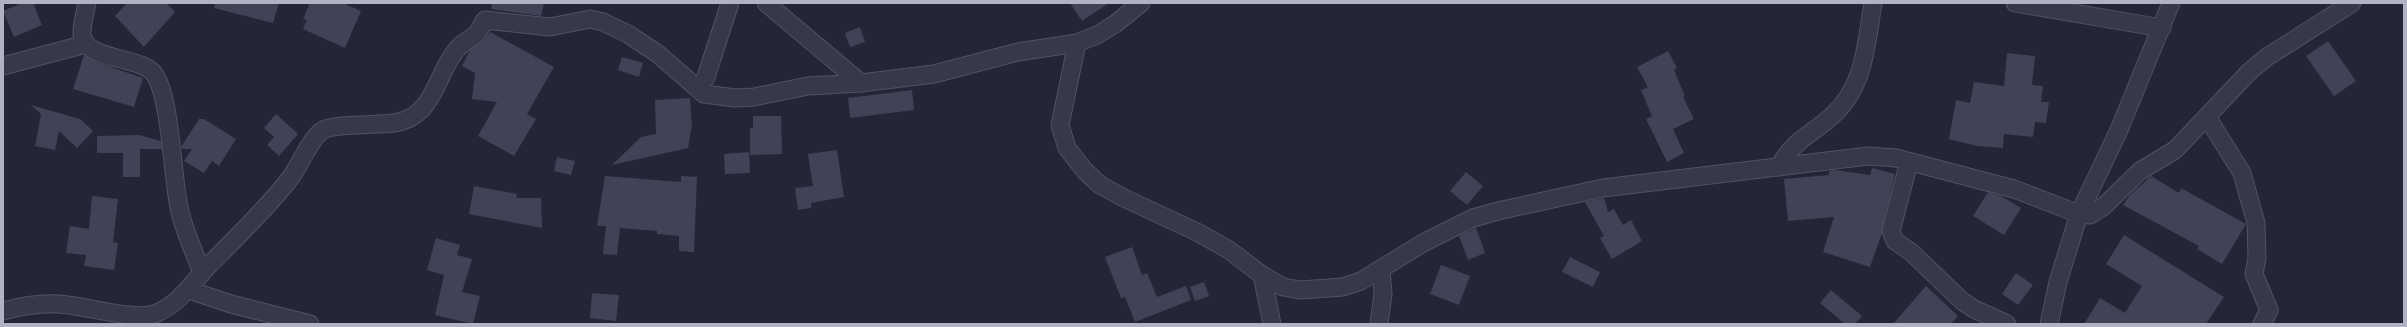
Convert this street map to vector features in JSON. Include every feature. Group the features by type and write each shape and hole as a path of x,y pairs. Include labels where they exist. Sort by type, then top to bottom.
{"street":[{"path":"87,3 82,34 86,44 94,50 147,68 154,74 166,114 179,208 202,273"},
{"path":"698,89 706,78 730,3"},
{"path":"766,3 860,83"},
{"path":"3,311 30,304 59,304 135,316 155,314 174,304 189,290 202,273 288,181 315,138 324,130 336,126 362,126 396,122 414,116 428,103 452,54 462,42 475,35 485,20 550,27 590,19 603,22 628,34 658,54 704,94 735,98 754,97 808,86 860,83 934,74 1018,52 1077,43 1097,35 1115,24 1141,3"},
{"path":"1779,167 1792,146 1831,117 1848,98 1860,75 1873,3"},
{"path":"2015,3 2162,28"},
{"path":"2049,324 2058,282 2079,214 2119,130 2171,3"},
{"path":"1077,43 1060,125 1067,148 1085,171 1100,185 1124,198 1199,233 1229,250 1262,275 1283,287 1316,290 1343,287 1381,270 1423,243 1474,218 1498,211 1603,188 1868,156 1887,156 2014,189 2079,214 2090,215 2097,212 2140,171 2175,150 2250,71 2267,57 2352,3"},
{"path":"3,66 86,44"},
{"path":"2207,117 2242,173 2250,200 2256,223 2257,258 2254,274 2269,310 2262,324"},
{"path":"1909,162 1892,231 1895,241 1911,252 1962,301 1974,309 2007,324"},
{"path":"1379,324 1383,294 1381,270"},
{"path":"1262,275 1272,324"},
{"path":"189,290 231,304 310,324"}],"building":[{"path":"22,3 33,3 42,25 14,37 3,11"},
{"path":"127,3 166,3 175,12 144,47 115,16"},
{"path":"215,3 279,3 273,23 214,8"},
{"path":"310,3 343,3 361,11 345,48 303,29 307,20 303,19"},
{"path":"492,3 544,3 541,16 491,9"},
{"path":"1070,3 1109,3 1082,21"},
{"path":"860,27 865,42 850,47 845,33"},
{"path":"490,32 554,67 527,114 536,119 514,156 478,136 497,102 472,99 475,73 462,66 470,50 483,41"},
{"path":"2328,41 2356,81 2334,96 2306,56"},
{"path":"1668,51 1677,68 1674,70 1685,96 1683,97 1694,119 1673,129 1684,153 1667,162 1646,119 1652,116 1641,90 1648,87 1637,67"},
{"path":"2007,53 2035,56 2032,85 2043,86 2041,102 2049,102 2046,123 2035,122 2033,137 2004,134 2003,148 1977,146 1949,139 1956,100 1970,103 1974,82 2004,86"},
{"path":"84,55 99,63 143,78 134,107 73,89"},
{"path":"622,57 643,63 639,77 618,70"},
{"path":"912,90 914,110 850,118 848,98"},
{"path":"690,98 692,125 688,148 612,165 641,137 656,134 655,100"},
{"path":"31,105 80,119 93,131 77,148 59,131 55,150 35,146 41,114"},
{"path":"276,114 298,134 279,156 267,145 274,137 264,128"},
{"path":"753,116 781,116 782,154 750,155 750,128 753,128"},
{"path":"199,119 204,119 236,139 219,166 212,161 204,173 184,161 192,149 182,149 181,147"},
{"path":"139,135 161,141 162,149 140,149 140,177 123,177 123,153 97,153 97,136"},
{"path":"837,150 844,197 811,203 811,208 798,210 795,188 813,186 808,154"},
{"path":"749,152 750,173 725,174 724,154"},
{"path":"557,157 575,161 571,175 554,171"},
{"path":"1872,168 1895,174 1882,233 1870,267 1823,252 1834,217 1788,221 1784,179 1829,175 1829,171 1835,170 1870,175"},
{"path":"1466,172 1483,186 1467,205 1450,191"},
{"path":"605,176 681,182 681,176 697,177 694,252 679,251 679,236 657,234 657,231 620,228 617,255 603,254 606,226 597,226"},
{"path":"2151,176 2179,193 2181,188 2246,224 2222,264 2197,249 2199,246 2123,205 2129,196"},
{"path":"474,186 517,194 516,198 541,198 542,228 469,214"},
{"path":"1988,192 2001,196 2021,208 2004,235 1973,216"},
{"path":"92,196 118,199 113,242 118,243 114,270 84,266 86,255 66,253 70,226 89,229"},
{"path":"1604,198 1608,212 1614,209 1623,225 1631,220 1642,241 1612,259 1600,238 1604,236 1585,202"},
{"path":"1476,228 1485,253 1468,260 1459,236"},
{"path":"2124,235 2224,297 2206,324 2084,324 2100,298 2125,313 2142,286 2106,264"},
{"path":"436,238 460,245 457,255 472,259 462,292 480,296 473,324 435,315 444,275 427,270"},
{"path":"1132,247 1142,275 1147,273 1157,297 1186,286 1191,300 1135,322 1125,297 1121,298 1105,257"},
{"path":"1570,257 1600,272 1593,287 1562,272"},
{"path":"1441,265 1470,276 1459,305 1430,294"},
{"path":"2016,273 2033,285 2018,305 2002,294"},
{"path":"1204,282 1209,296 1195,301 1190,287"},
{"path":"1926,286 1958,316 1951,324 1893,324"},
{"path":"1831,290 1862,316 1855,324 1845,324 1820,303"},
{"path":"592,293 619,295 616,321 590,318"}]}
